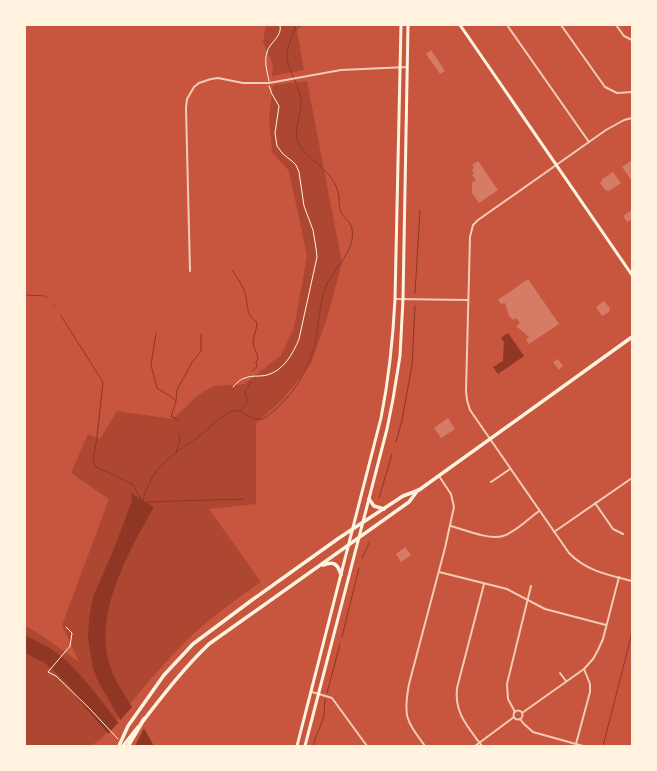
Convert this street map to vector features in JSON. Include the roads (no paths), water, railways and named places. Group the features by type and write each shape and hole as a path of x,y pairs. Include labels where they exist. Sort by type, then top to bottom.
{"highway":[{"path":"128,746 144,720"}],"main road":[{"path":"297,746 382,418 386,396 393,339 395,298 401,25"},
{"path":"305,746 394,399 400,356 403,299 408,25"},
{"path":"460,25 632,275"},
{"path":"398,164 406,164"},
{"path":"123,746 144,720 162,694 209,644 409,502 419,490 632,337"},
{"path":"119,746 128,726 164,674 193,644 252,600 353,529 403,496 419,490"},
{"path":"369,499 374,506 384,509"},
{"path":"318,567 330,563 334,564 339,569 341,575"}],"street":[{"path":"507,25 588,142"},
{"path":"560,25 605,87 617,93 632,92"},
{"path":"616,25 624,36 632,40"},
{"path":"190,272 186,108 187,99 194,87 199,83 218,78 243,82 269,83 341,70 408,67"},
{"path":"632,118 613,125 483,216 473,225 470,237 467,400 470,410 569,553 579,562 599,572 632,581"},
{"path":"395,298 468,300"},
{"path":"491,482 510,469"},
{"path":"425,746 408,722 405,705 409,684 451,526 454,507 451,494 438,476"},
{"path":"554,532 632,478"},
{"path":"595,503 613,529 623,534"},
{"path":"451,526 489,536 499,536 510,533 539,511"},
{"path":"439,572 507,589 545,609 606,625"},
{"path":"520,719 522,713 584,669 593,659 598,650 606,625 619,577"},
{"path":"482,746 462,718 458,709 456,697 484,583"},
{"path":"475,746 514,717 515,712 508,699 507,684 531,586"},
{"path":"576,744 590,692 589,680 584,669"},
{"path":"560,673 566,681"},
{"path":"311,691 332,698 367,746"},
{"path":"515,712 519,711 522,713"},
{"path":"514,717 517,720 520,719 533,732 583,746"}],"waterway":[{"path":"143,500 147,487 159,468 174,454 202,434 223,416 237,410 254,419 263,419 289,395 302,376 312,354 319,314 326,286 344,259 351,245 352,229 350,223 341,212 336,185 326,171 304,151 298,142 296,133 301,100 287,57 289,45 296,25"},
{"path":"294,30 302,25"},
{"path":"415,293 420,210"},
{"path":"232,270 244,290 248,312 257,322 253,342 258,358 256,363 257,366 253,371"},
{"path":"25,295 45,296 47,298"},
{"path":"396,442 402,420 412,365 415,306"},
{"path":"61,316 103,382 93,460 96,467 132,484 141,499"},
{"path":"156,333 151,365 157,388 176,401 171,417 176,418 179,421"},
{"path":"176,401 177,390 191,364 201,351 201,334"},
{"path":"240,411 248,402 245,390 251,381"},
{"path":"176,452 180,440 179,434"},
{"path":"379,498 392,454"},
{"path":"147,502 244,499"},
{"path":"362,558 369,543"},
{"path":"342,637 359,568"},
{"path":"603,746 632,633"},
{"path":"327,693 340,644"},
{"path":"313,746 323,720 325,699"}]}
